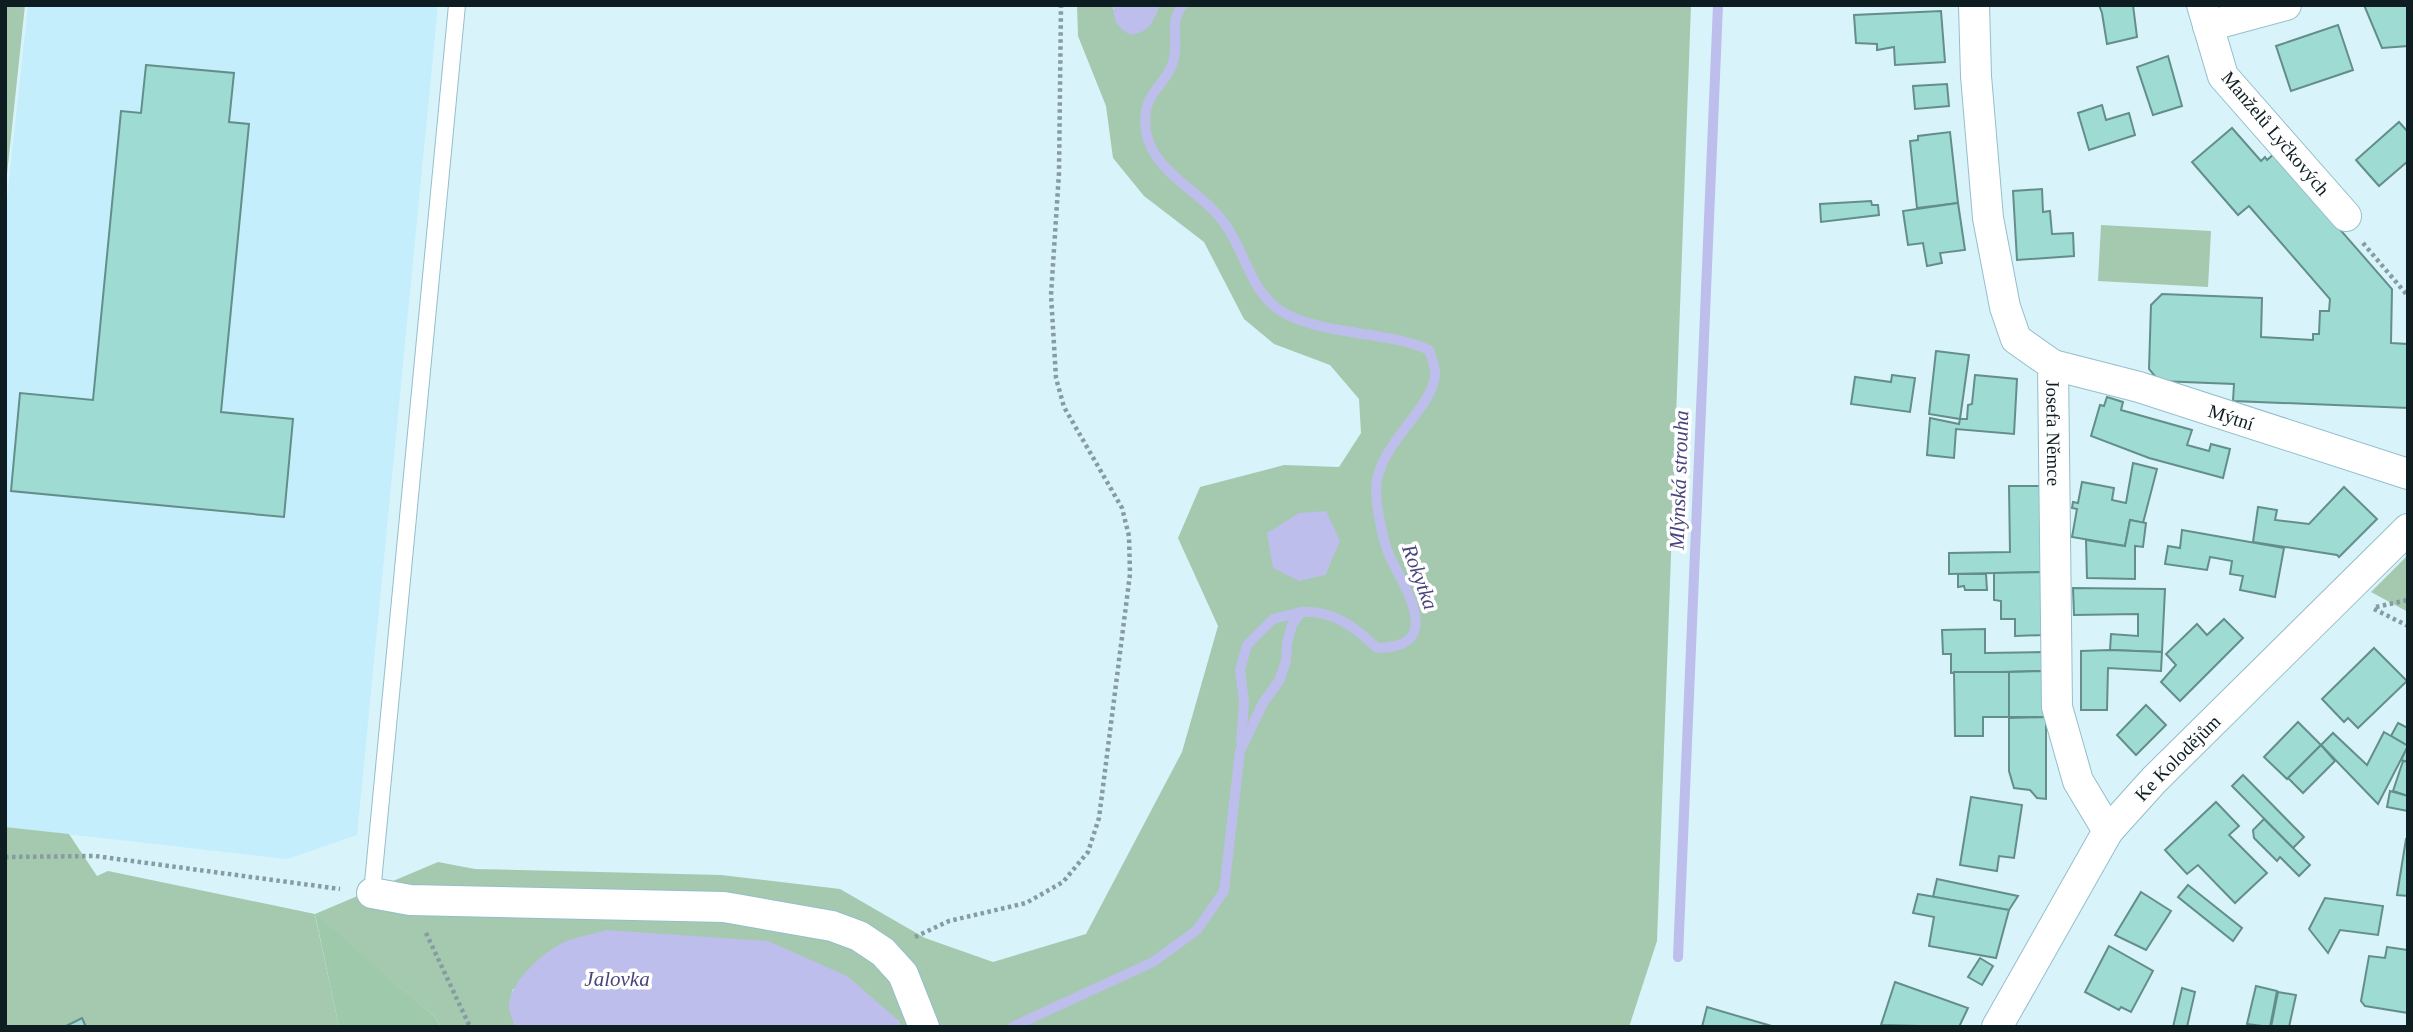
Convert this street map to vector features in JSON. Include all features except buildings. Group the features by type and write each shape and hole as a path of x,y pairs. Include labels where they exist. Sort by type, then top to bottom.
{"street":[{"name":"Josefa Němce","path":"1974,5 1976,76 1988,218 2005,307 2016,339 2053,365 2057,707 2078,780 2108,831"},
{"path":"2205,16 2286,5"},
{"name":"Manželů Lyčkových","path":"2205,16 2223,76 2346,216"},
{"name":"Mýtní","path":"2053,365 2139,387 2408,474"},
{"name":"Ke Kolodějům","path":"1997,1027 2108,831 2154,780 2408,529"},
{"path":"372,893 411,900 724,907 832,926 859,936 883,952 903,974 921,1018"}],"lane":[{"path":"372,893 457,5"}],"path":[{"path":"883,952 949,921 1026,902 1063,882 1088,852 1099,818 1129,574 1129,536 1122,508 1064,407 1056,379 1051,295 1059,173 1061,5"},
{"path":"2346,216 2360,240 2408,296"},
{"path":"2372,607 2408,600"},
{"path":"5,857 95,856 372,893"},
{"path":"411,900 470,1027"}],"shaded area":[{"path":"28,5 438,5 357,835 287,859 5,827 5,217"}],"green space":[{"path":"5,5 25,5 5,193"},
{"path":"1077,5 1114,5 1113,9 1155,16 1159,5 1691,5 1657,941 1629,1027 901,1027 898,1020 513,989 510,1008 516,1027 441,1027 434,1016 315,915 339,1027 5,1027 5,827 69,834 97,876 108,871 315,914 438,862 475,869 721,875 840,889 925,938 993,962 1086,934 1182,752 1218,626 1178,538 1200,487 1284,465 1339,467 1361,433 1359,399 1330,365 1274,344 1244,319 1204,242 1144,196 1113,158 1106,106 1078,36","holes":["1326,512 1339,541 1325,575"]},
{"path":"2101,225 2211,231 2208,287 2098,281"},
{"path":"2408,555 2408,612 2371,592"},
{"path":"315,914 434,1016 441,1027 339,1027"}],"water":[{"path":"1114,5 1159,5 1150,25 1131,35 1117,23"},
{"path":"1326,511 1340,541 1325,575 1299,581 1273,568 1267,533 1299,513"},
{"name":"Jalovka","path":"606,930 768,941 847,976 898,1020 901,1027 516,1027 509,1006 511,996 522,976 540,958 560,944"}],"waterway":[{"name":"Rokytka","path":"1012,1027 1153,962 1197,930 1224,891 1240,751 1263,703 1279,681 1286,661 1292,625 1301,612 1323,614 1343,621 1377,648 1398,645 1410,638 1415,628 1411,600 1385,542 1376,489 1385,458 1431,389 1435,376 1434,363 1429,350 1412,344 1315,325 1281,311 1263,294 1234,238 1216,213 1161,163 1151,148 1146,131 1146,111 1150,99 1172,65 1176,19 1183,5"},
{"name":"Mlýnská strouha","path":"1678,957 1718,5"},
{"path":"1241,742 1244,702 1240,670 1247,645 1273,619 1301,612"}]}
